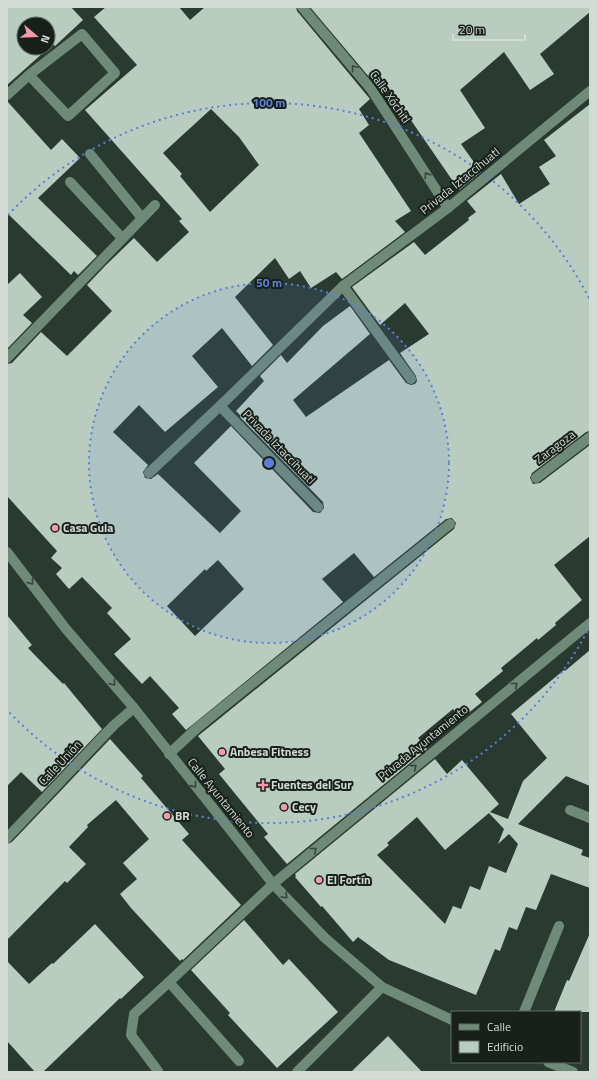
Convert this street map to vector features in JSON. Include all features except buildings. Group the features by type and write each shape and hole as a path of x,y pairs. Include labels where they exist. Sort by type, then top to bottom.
{"street":[{"name":"Calle Xóchitl","path":"302,7 371,89 448,208"},
{"path":"7,95 29,75 82,34 115,73 68,116 29,75"},
{"name":"Privada Iztaccíhuatl","path":"149,472 220,406 343,286 448,208 590,91"},
{"path":"90,154 142,218"},
{"path":"70,182 122,238"},
{"path":"7,358 155,205"},
{"path":"343,286 411,379"},
{"name":"Privada Iztaccíhuatl","path":"220,406 318,507"},
{"name":"Zaragoza","path":"536,478 590,437"},
{"path":"169,754 197,728 450,524"},
{"name":"Calle Ayuntamiento","path":"7,552 66,628 134,708 273,884 325,938 382,987 451,1020"},
{"name":"Privada Ayuntamiento","path":"158,1071 131,1035 134,1014 273,884 590,623"},
{"name":"Calle Unión","path":"7,838 114,725 134,708"},
{"path":"570,810 590,818"},
{"path":"524,1011 559,926"},
{"path":"169,982 239,1061"},
{"path":"297,1072 382,987"},
{"path":"550,1063 573,1072"}],"place":[{"name":"Casa Gula","path":"55,528"},
{"name":"Anbesa Fitness","path":"222,752"},
{"name":"Fuentes del Sur","path":"263,785"},
{"name":"Cecy","path":"284,807"},
{"name":"BR","path":"167,816"},
{"name":"El Fortín","path":"319,880"}]}
